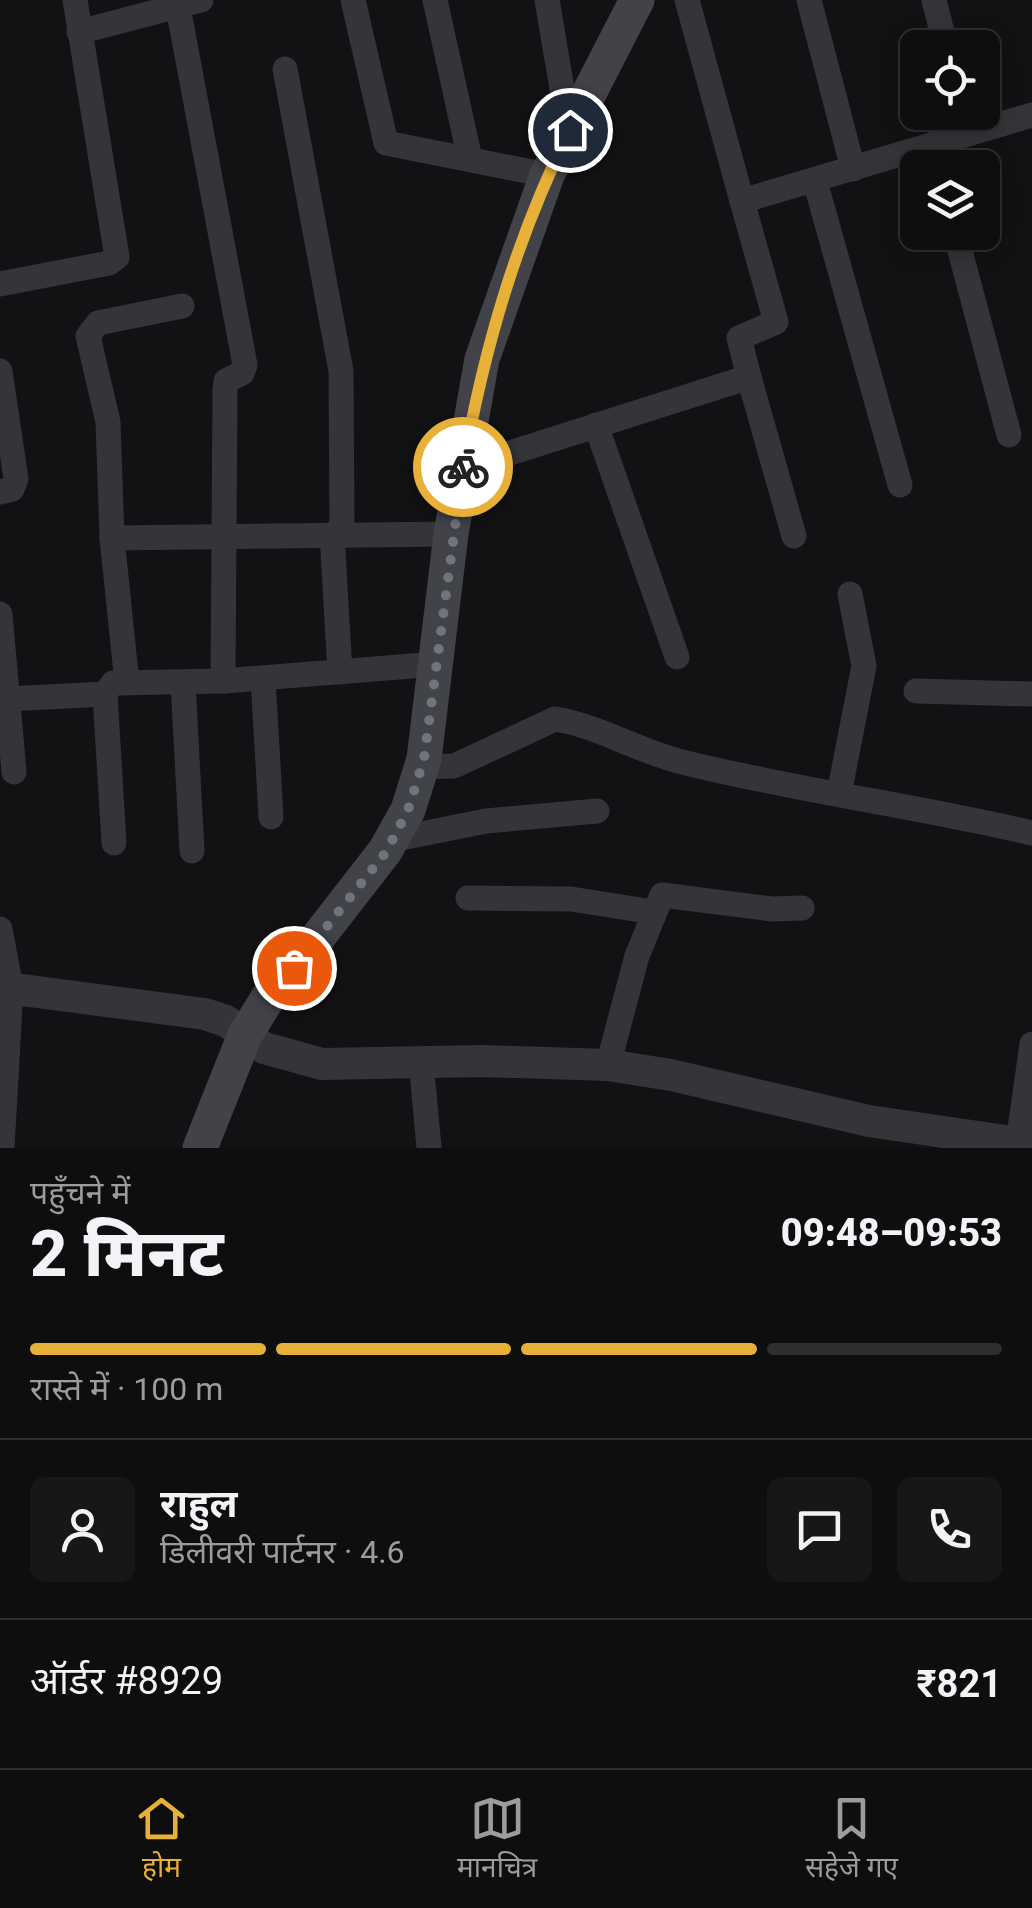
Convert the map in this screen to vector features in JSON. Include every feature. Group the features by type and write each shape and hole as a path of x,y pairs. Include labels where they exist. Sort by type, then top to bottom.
{"main road":[{"path":"200,1148 254,1041 292,990 294,968 391,840 408,810 421,767 451,534 482,359 547,176 637,0"},
{"path":"224,1148 254,1041"}],"street":[{"path":"0,284 109,262 116,257 75,0"},
{"path":"353,0 386,143 547,176"},
{"path":"435,0 470,158"},
{"path":"547,0 570,130"},
{"path":"686,0 776,322 739,338 794,536"},
{"path":"809,0 852,169"},
{"path":"934,0 942,30"},
{"path":"78,32 190,3 244,364 242,373 225,384 222,681"},
{"path":"285,70 341,370 337,534 340,672"},
{"path":"1000,119 1032,115"},
{"path":"940,150 959,130"},
{"path":"742,201 852,169 900,161"},
{"path":"815,181 900,485"},
{"path":"959,250 1009,435"},
{"path":"114,843 116,688 108,422 89,332 98,323 182,306"},
{"path":"0,371 16,479 12,489 0,492"},
{"path":"463,468 749,377"},
{"path":"596,425 677,657"},
{"path":"112,538 451,534"},
{"path":"839,794 864,666 850,594"},
{"path":"0,614 14,772"},
{"path":"8,699 437,664"},
{"path":"263,678 270,817"},
{"path":"184,682 192,851"},
{"path":"916,690 1032,694"},
{"path":"421,767 454,766 556,719 674,760 1032,834"},
{"path":"391,840 486,821 597,810"},
{"path":"608,1065 659,898 666,894 772,909 802,908"},
{"path":"468,898 571,899 653,912"},
{"path":"0,929 5,988 2,1148"},
{"path":"5,988 206,1014 254,1041 322,1064 421,1061 608,1065 671,1074 869,1121 1014,1144 1032,1044"},
{"path":"421,1061 429,1148"}],"way so far":[{"path":"294,968 386,852 408,810 424,759 451,534 463,467"}],"route":[{"path":"463,467 482,359 512,265 570,130"}]}
